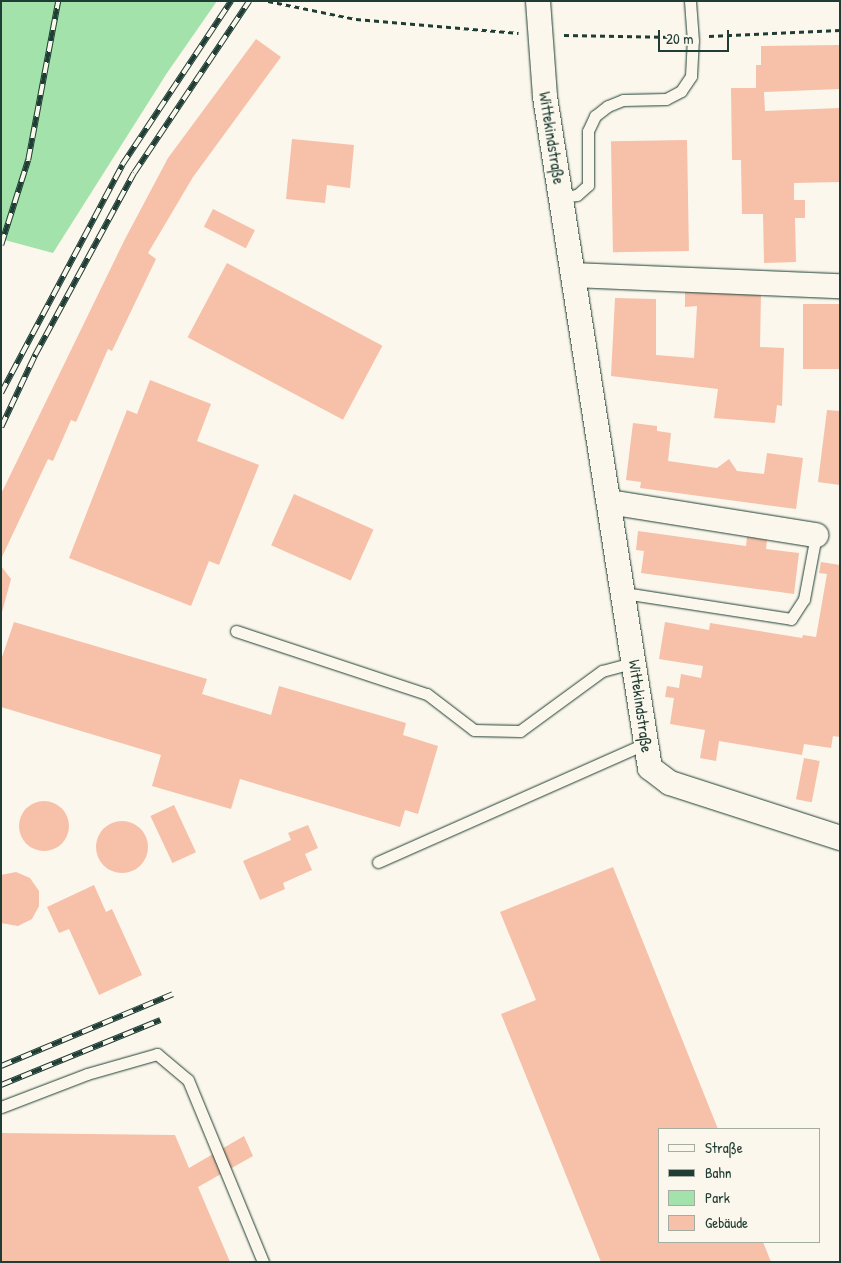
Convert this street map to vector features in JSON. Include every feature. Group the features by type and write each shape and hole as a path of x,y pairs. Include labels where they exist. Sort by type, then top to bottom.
{"street":[{"name":"Wittekindstraße","path":"538,1 541,65 635,662 644,744 650,768 670,783 840,838"},
{"path":"573,275 840,286"},
{"path":"609,502 816,535"}],"lane":[{"path":"561,198 577,196 588,186 588,131 595,116 608,106 623,100 666,99 681,91 686,84 691,76 693,41 690,1"},
{"path":"624,593 791,619 804,599 816,535"},
{"path":"236,631 427,694 474,730 520,731 602,671 635,662"},
{"path":"378,862 644,744"},
{"path":"1,1107 87,1074 157,1054 188,1080 263,1262"}],"green space":[{"path":"1,1 217,1 167,73 53,253 1,239"}],"building":[{"path":"256,39 281,57 193,177 148,253 156,259 112,351 108,349 76,422 71,420 53,461 48,459 1,559 1,494 125,239 168,158"},
{"path":"840,45 840,89 764,92 765,111 840,108 840,182 794,183 794,200 805,200 805,218 795,218 796,262 764,263 763,214 742,214 741,160 732,160 731,88 756,88 756,65 761,65 761,46"},
{"path":"292,139 354,145 350,188 327,185 325,203 286,199"},
{"path":"687,140 689,251 613,252 611,141"},
{"path":"213,209 255,230 246,248 204,227"},
{"path":"227,263 382,346 343,420 188,337"},
{"path":"685,288 761,292 760,347 784,348 782,406 777,405 775,423 714,418 718,389 611,376 615,298 656,299 656,355 694,358 697,306 685,307"},
{"path":"803,304 840,304 840,369 803,369"},
{"path":"150,380 211,404 197,441 259,465 219,565 209,561 191,606 69,558 127,410 137,414"},
{"path":"827,410 840,411 840,485 818,482"},
{"path":"633,423 657,426 657,431 671,433 668,461 717,468 729,459 737,471 764,474 767,453 803,458 796,509 640,488 641,482 626,480"},
{"path":"294,494 373,529 351,581 271,545"},
{"path":"638,531 746,546 747,537 767,540 766,549 799,553 794,594 641,573 644,551 636,550"},
{"path":"821,562 840,565 840,737 833,736 831,748 804,744 802,755 719,741 716,761 700,758 705,730 670,724 674,698 665,697 667,686 679,688 681,674 701,678 703,666 659,659 665,622 709,630 710,623 802,638 803,635 816,637 827,574 819,573"},
{"path":"1,566 11,579 2,612 1,612"},
{"path":"14,622 207,679 202,694 271,715 279,686 406,723 403,735 438,746 418,814 405,810 400,827 240,779 231,809 152,786 161,755 1,707 1,660"},
{"path":"804,758 820,761 812,802 796,799"},
{"path":"49,801 62,808 68,816 68,836 62,844 54,850 39,851 26,844 20,836 19,821 26,808 34,802"},
{"path":"174,805 196,852 172,863 150,816"},
{"path":"117,821 127,821 136,825 144,833 148,847 144,861 136,869 127,873 117,873 108,869 100,861 96,852 96,842 100,833 108,825"},
{"path":"308,825 318,848 305,854 312,870 283,883 285,889 260,900 243,861 291,840 288,833"},
{"path":"613,867 718,1128 658,1128 658,1243 763,1243 771,1262 601,1262 501,1014 536,1000 500,912"},
{"path":"16,872 30,878 39,891 39,906 32,919 18,926 1,923 1,875"},
{"path":"94,885 106,912 112,909 142,975 99,995 69,929 59,933 47,907"},
{"path":"1,1133 175,1135 189,1168 244,1136 253,1156 198,1187 230,1262 1,1262"}],"railway":[{"path":"1,245 28,160 58,1"},
{"path":"1,393 122,165 231,1"},
{"path":"1,427 35,355 134,173 249,1"},
{"path":"1,1066 173,994"},
{"path":"1,1085 160,1020"}]}
